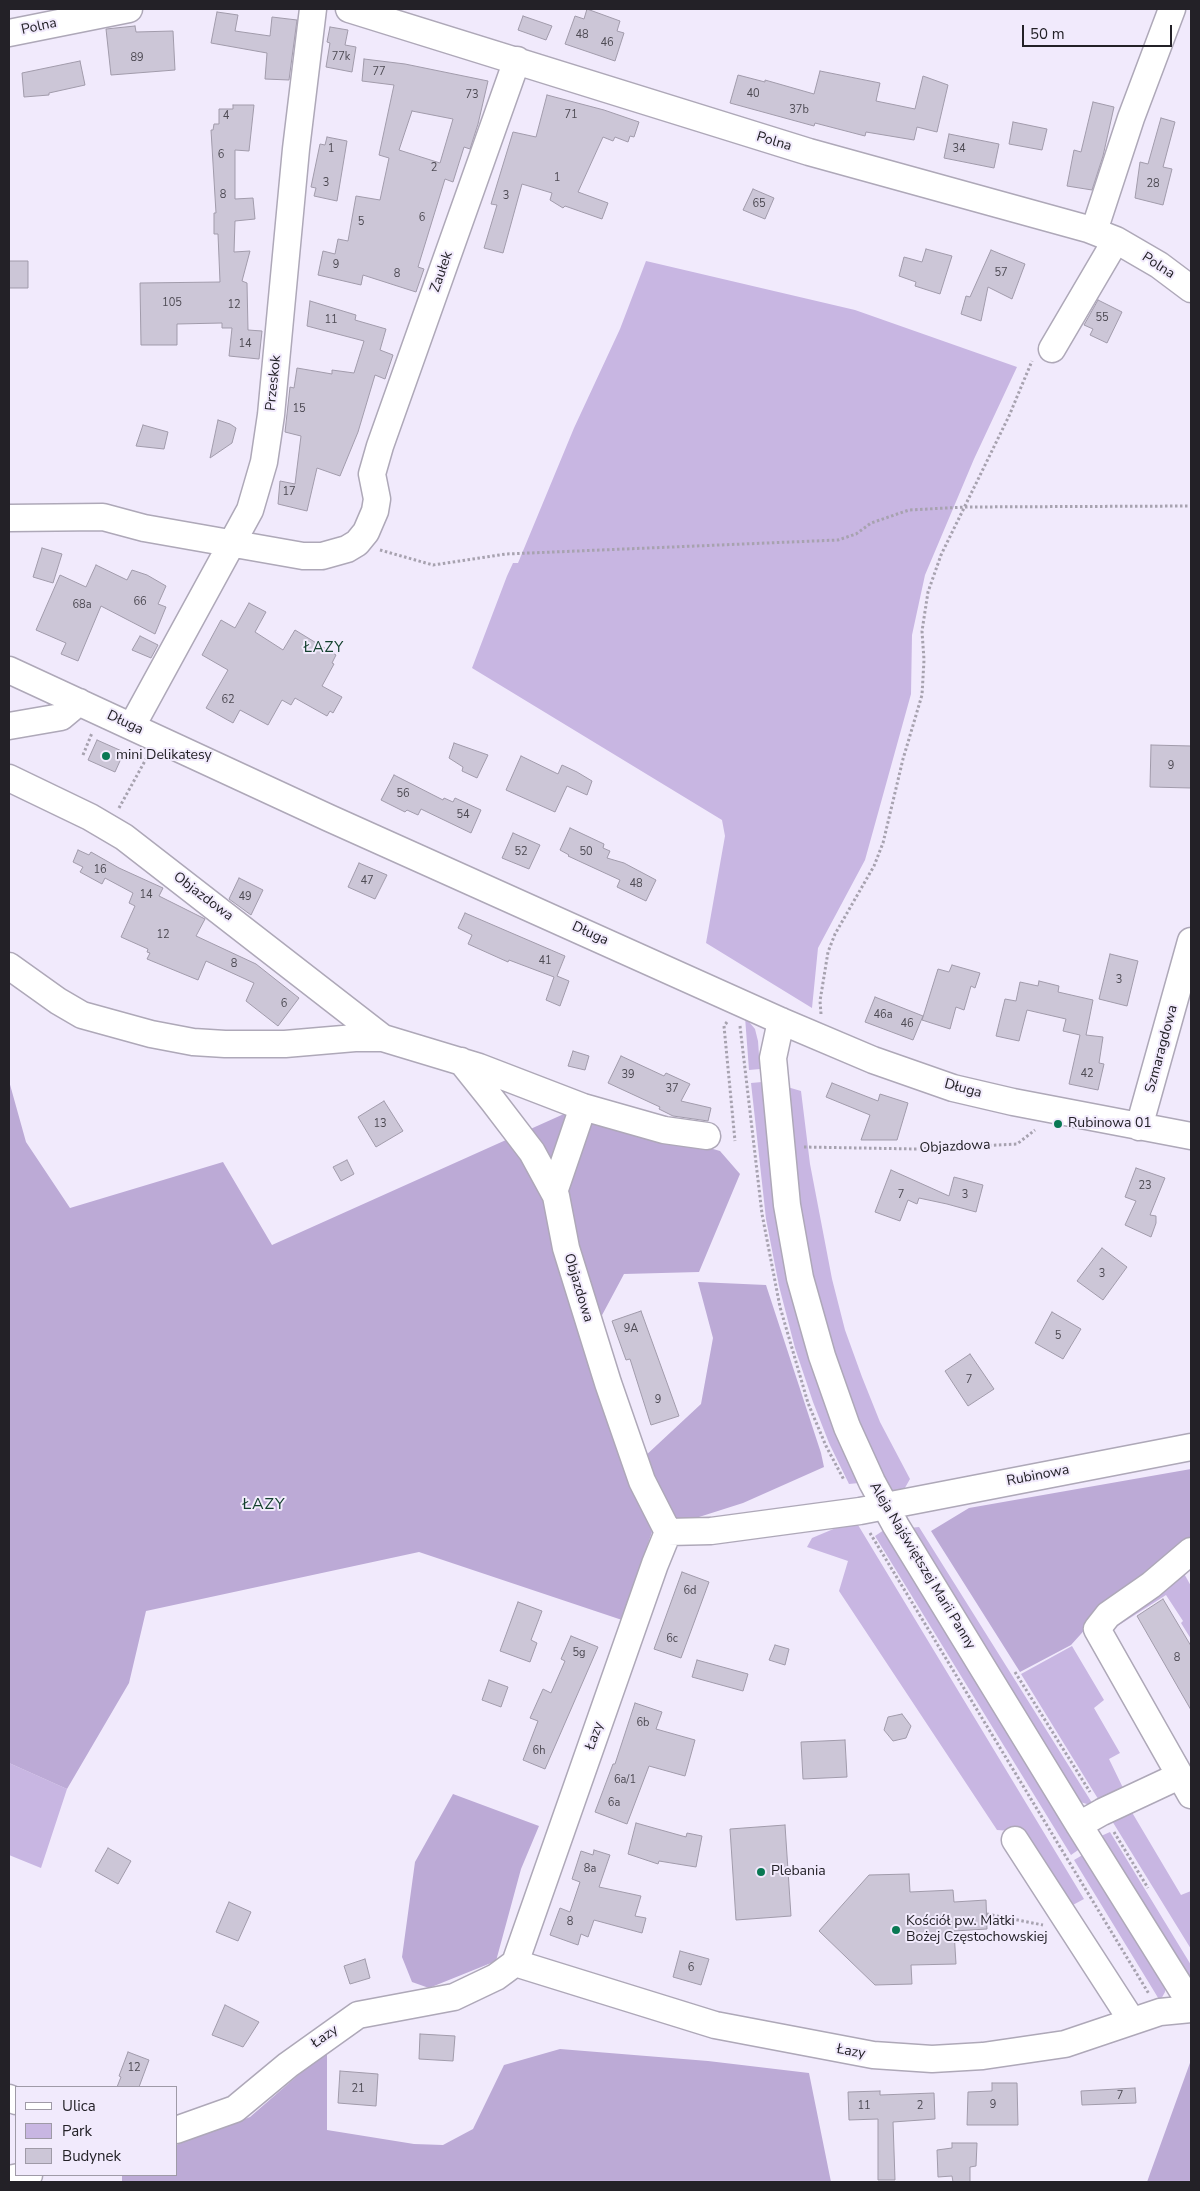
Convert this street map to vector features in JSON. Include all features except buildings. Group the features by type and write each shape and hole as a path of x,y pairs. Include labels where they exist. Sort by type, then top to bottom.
{"street":[{"name":"Polna","path":"9,33 129,9"},
{"name":"Przeskok","path":"132,726 250,510 265,453 271,415 296,149 313,9"},
{"name":"Polna","path":"348,9 808,152 1105,236 1159,265 1191,289"},
{"path":"1044,351 1105,236 1131,118 1172,9"},
{"name":"Zaułek","path":"357,543 366,532 375,511 374,464 517,60"},
{"path":"9,518 103,516 144,528 303,556 322,556 342,551 357,543"},
{"name":"Długa","path":"9,670 329,818 781,1021 873,1060 953,1088 1058,1112 1191,1136"},
{"path":"9,726 61,717 79,702"},
{"name":"Objazdowa","path":"9,778 90,817 124,837 383,1038"},
{"name":"Szmaragdowa","path":"1139,1127 1191,941"},
{"name":"Objazdowa","path":"9,966 58,1001 82,1015 151,1034 193,1042 225,1044 286,1044 355,1038 383,1038 460,1062 583,1107 664,1130 707,1136"},
{"name":"Aleja Najświętszej Marii Panny","path":"781,1021 774,1058 787,1205 800,1278 820,1347 847,1427 884,1505 1078,1825 1191,2004"},
{"name":"Objazdowa","path":"460,1062 493,1100 532,1152 554,1192 566,1248 608,1383 642,1481 668,1532"},
{"path":"554,1192 583,1107"},
{"name":"Rubinowa","path":"668,1532 720,1530 860,1511 1191,1447"},
{"name":"Łazy","path":"178,2129 235,2109 288,2064 358,2015 454,1996 496,1977 515,1964 655,1564 668,1532"},
{"path":"1078,1825 1102,1812 1185,1785 1097,1629 1108,1614 1151,1585 1191,1551"},
{"path":"1015,1840 1132,2021"},
{"name":"Łazy","path":"515,1964 715,2025 873,2055 932,2059 983,2056 1065,2044 1160,2012 1191,2009"},
{"path":"9,2179 24,2176"}],"path":[{"path":"820,1024 820,1001 828,952 834,934 874,866 883,843 903,759 922,696 924,660 922,631 928,592 941,555 1008,416 1044,351"},
{"path":"357,543 433,565 506,554 838,540 856,534 871,523 909,510 965,507 1191,506"},
{"path":"83,755 94,728"},
{"path":"117,812 143,764"},
{"path":"724,1026 735,1141"},
{"name":"Objazdowa","path":"781,1147 916,1149 1017,1144 1058,1112"},
{"path":"1013,1670 1152,1894"}],"green space":[{"path":"646,261 855,310 1017,367 974,459 925,575 912,635 911,694 865,860 818,948 812,1008 706,943 725,836 722,820 472,668 507,576 513,563 518,563 574,428 620,329"},
{"path":"745,1017 755,1029 760,1069 749,1070"},
{"path":"762,1082 859,1483 849,1484 829,1443 795,1348 779,1286 766,1219 751,1083"},
{"path":"784,1086 801,1091 810,1164 832,1279 845,1330 862,1377 880,1422 910,1479 902,1493 889,1489 849,1405 812,1279 800,1214"},
{"path":"855,1520 1084,1899 1071,1906 1024,1832 997,1830 839,1591 848,1561 807,1547 812,1538"},
{"path":"919,1527 1094,1806 1080,1802 909,1528"},
{"path":"884,1530 1081,1848 1071,1855 875,1536"},
{"path":"1182,1570 1191,1586 1191,1639 1181,1623 1183,1621 1166,1595 1116,1627 1118,1612"},
{"path":"1072,1646 1104,1700 1094,1708 1120,1753 1109,1759 1125,1792 1100,1802 1021,1674"},
{"path":"9,1763 67,1789 41,1868 9,1855"},
{"path":"1130,1809 1181,1895 1191,1891 1191,1949 1109,1816"},
{"path":"1110,1832 1191,1965 1191,1984 1101,1836"},
{"path":"1086,1853 1166,1984 1165,1992 1160,2001 1074,1860"}],"shaded area":[{"path":"9,1081 26,1142 70,1208 223,1162 272,1245 575,1109 720,1151 740,1174 699,1272 624,1274 585,1347 652,1532 622,1620 419,1552 146,1611 129,1683 67,1789 9,1763"},
{"path":"698,1282 766,1285 824,1467 743,1503 677,1524 643,1458 701,1404 713,1338"},
{"path":"1191,1469 1191,1538 1179,1556 1099,1614 1071,1645 1020,1672 931,1531 969,1508"},
{"path":"453,1794 539,1826 521,1869 496,1961 429,1988 412,1982 402,1957 415,1862"},
{"path":"560,2049 708,2061 809,2073 831,2182 122,2182 122,2176 178,2176 178,2144 250,2117 327,2050 327,2130 414,2144 443,2145 473,2129 504,2065"},
{"path":"1191,2060 1191,2182 1147,2182"}],"place":[{"name":"mini Delikatesy","path":"106,756"},
{"name":"Rubinowa 01","path":"1058,1124"},
{"name":"Plebania","path":"761,1872"},
{"name":"Kościół pw. Matki Bożej Częstochowskiej","path":"896,1930"}],"district":[{"name":"ŁAZY","path":"324,648"},
{"name":"ŁAZY","path":"264,1505"}]}
